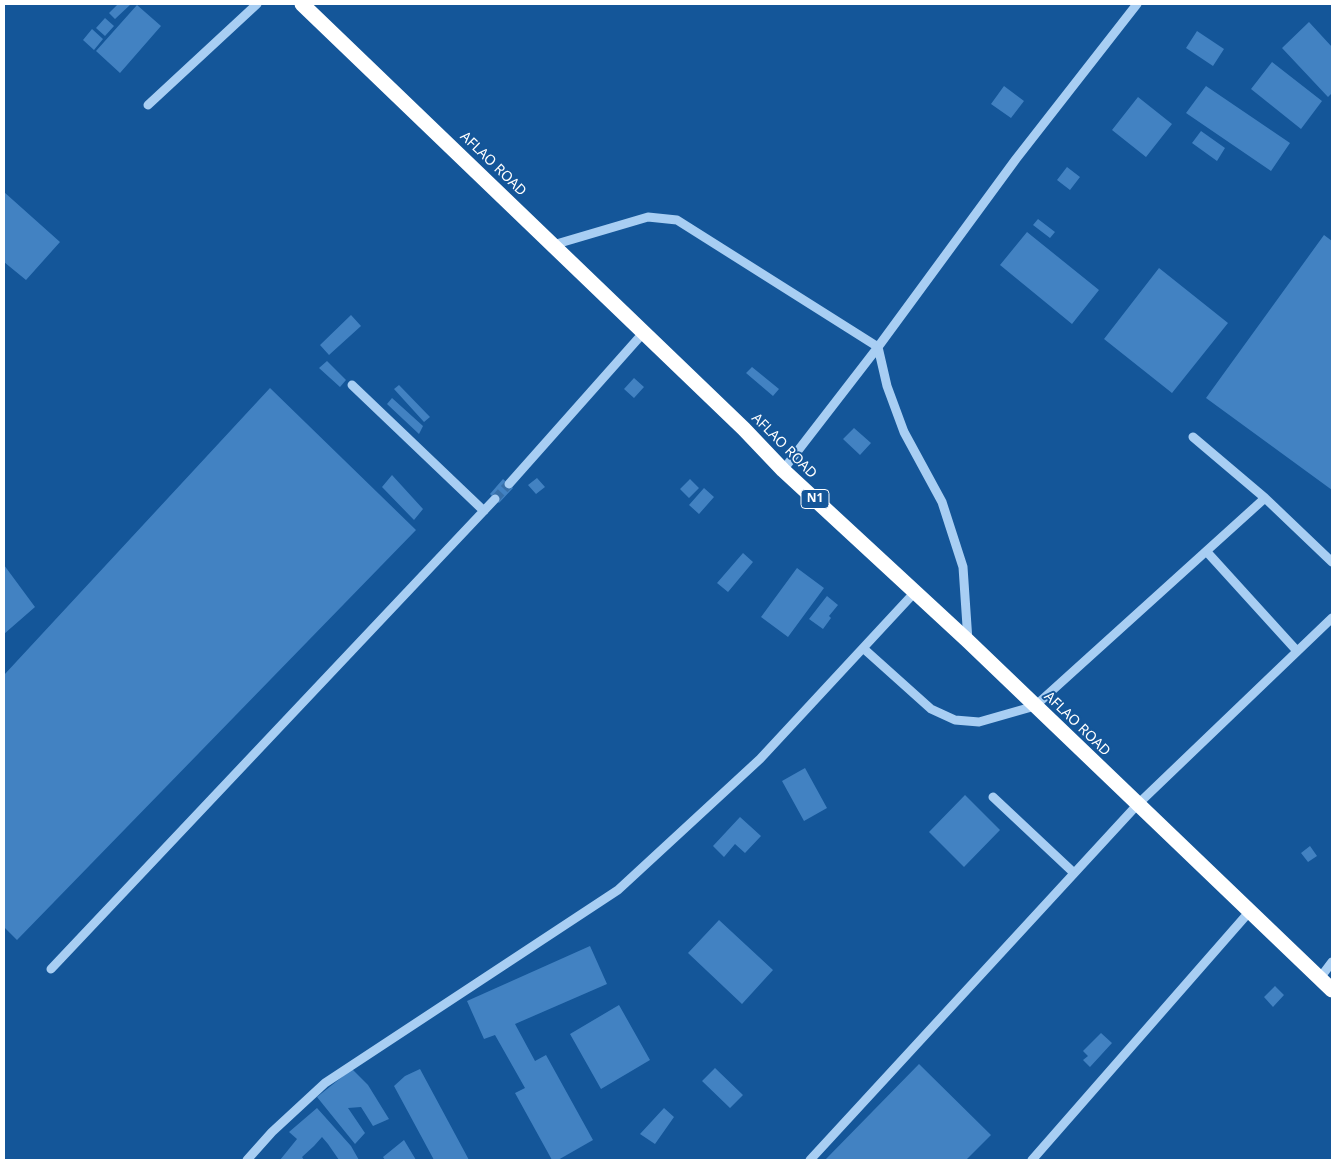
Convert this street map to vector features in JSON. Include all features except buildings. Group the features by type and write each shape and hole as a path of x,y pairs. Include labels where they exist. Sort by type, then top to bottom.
{"highway":[{"name":"AFLAO ROAD","path":"302,4 644,332 784,470 968,641 1332,990"}],"street":[{"path":"148,105 257,4"},
{"path":"784,470 878,347 1016,159 1137,4"},
{"path":"553,245 648,217 677,220 878,347 887,386 904,432 942,502 963,567 968,641"},
{"path":"509,484 644,332"},
{"path":"352,385 484,511"},
{"path":"1193,437 1265,498 1332,562"},
{"path":"863,648 931,709 955,720 979,722 1035,706 1265,498"},
{"path":"51,969 495,499"},
{"path":"1207,552 1297,651"},
{"path":"247,1160 272,1132 325,1083 618,890 760,759 915,592"},
{"path":"810,1160 1138,804 1332,618"},
{"path":"993,797 1074,873"},
{"path":"1032,1160 1250,911"},
{"path":"1320,978 1332,962"}],"tunnel":[{"path":"495,499 509,484"}]}
